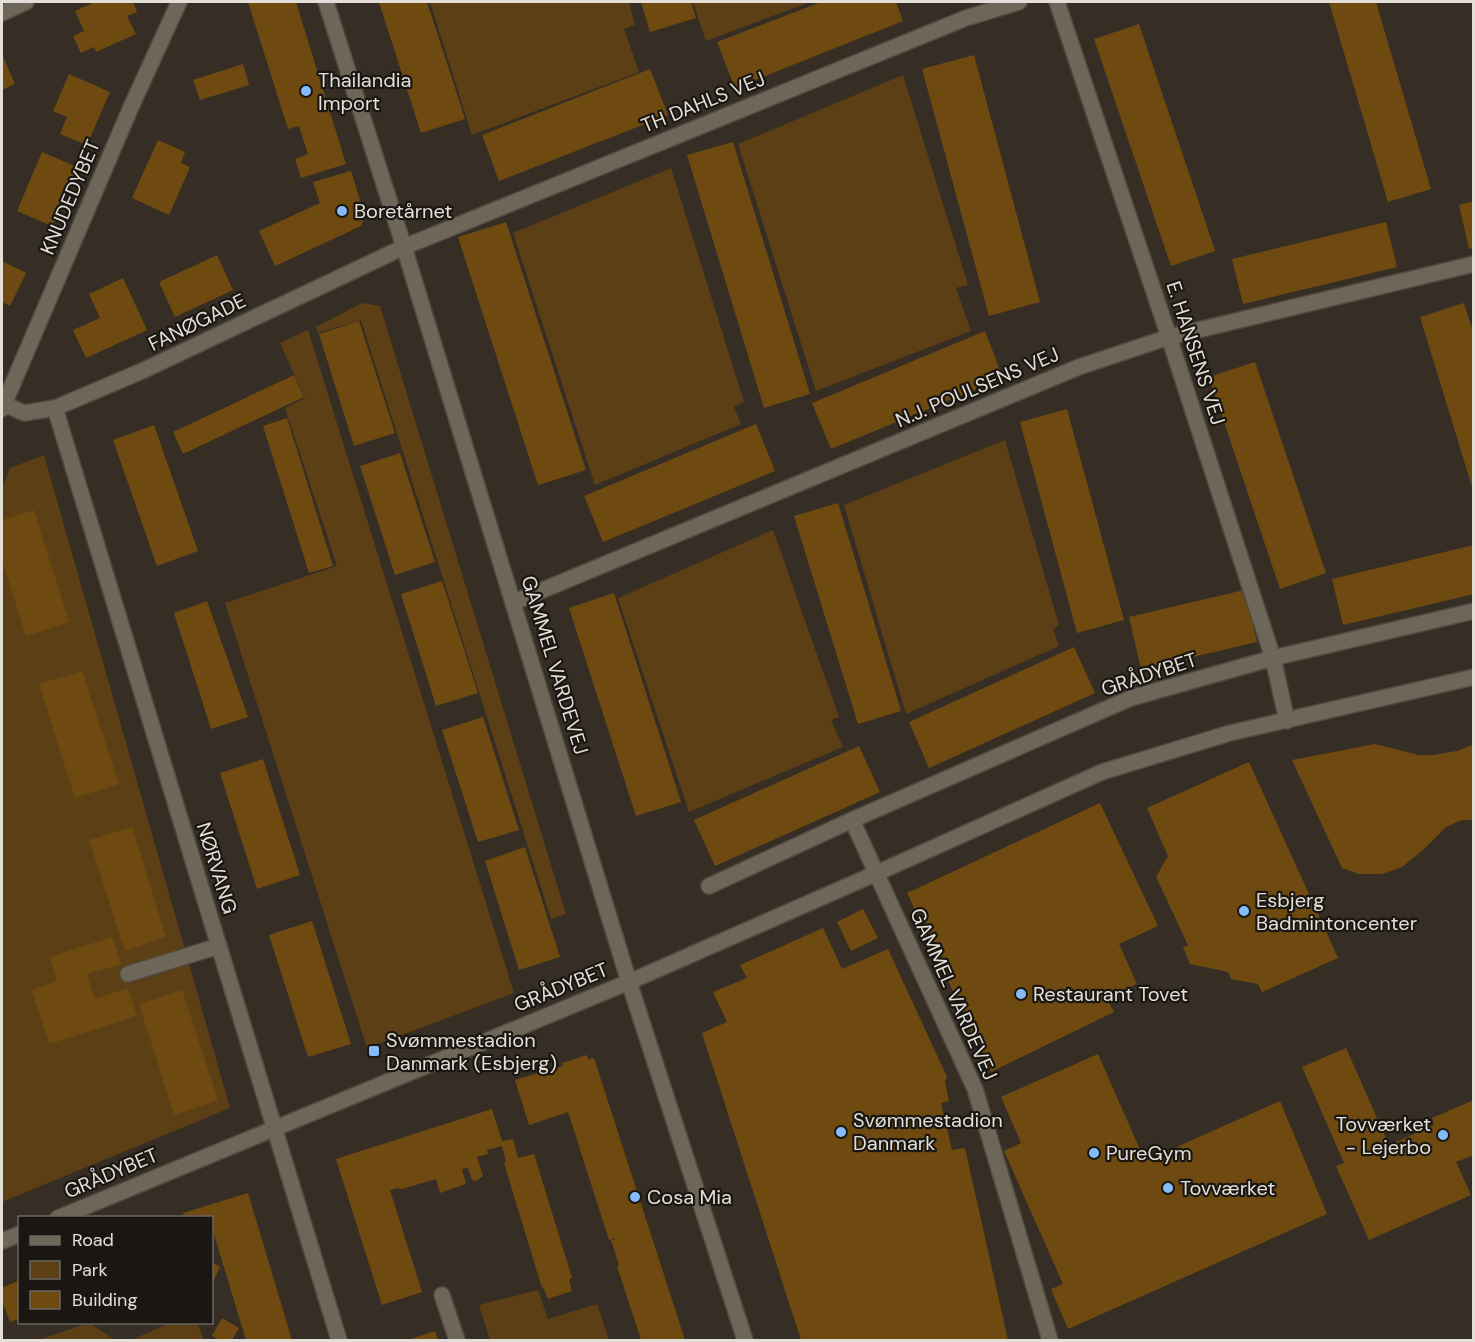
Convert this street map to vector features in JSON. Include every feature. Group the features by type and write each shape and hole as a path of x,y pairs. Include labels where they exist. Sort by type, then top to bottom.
{"street":[{"path":"2,13 26,2"},
{"name":"KNUDEDYBET","path":"3,406 178,2"},
{"name":"GAMMEL VARDEVEJ","path":"326,2 514,602 629,982 745,1341"},
{"name":"TH DAHLS VEJ","path":"404,247 966,18 1019,2"},
{"name":"E. HANSENS VEJ","path":"1057,2 1273,658 1287,721"},
{"name":"FANØGADE","path":"3,406 24,412 54,408 142,371 404,247"},
{"name":"N.J. POULSENS VEJ","path":"514,602 1079,367 1169,337 1473,264"},
{"name":"NØRVANG","path":"54,408 339,1341"},
{"name":"GRÅDYBET","path":"710,886 852,820 1131,698 1273,658 1473,611"},
{"name":"GRÅDYBET","path":"63,1216 629,982 1102,772 1230,733 1473,677"},
{"path":"852,820 877,873"},
{"name":"GAMMEL VARDEVEJ","path":"877,873 975,1089 1050,1341"},
{"path":"128,974 219,946"},
{"path":"2,1241 18,1235"},
{"path":"442,1295 457,1341"}],"green space":[{"path":"430,2 629,2 635,25 624,29 639,72 472,135"},
{"path":"693,2 810,2 706,41"},
{"path":"903,75 968,285 956,288 971,331 816,391 738,144"},
{"path":"671,168 744,402 734,407 741,424 595,485 513,233"},
{"path":"362,303 380,306 566,914 551,919 361,320 318,333 316,327"},
{"path":"308,330 514,993 367,1048 225,603 337,566 285,408 305,398 280,343"},
{"path":"1005,440 1059,625 1053,629 1059,646 906,714 844,505"},
{"path":"44,455 230,1108 2,1202 2,488 10,468"},
{"path":"773,530 839,717 831,720 843,747 689,812 618,598"},
{"path":"538,1290 548,1319 597,1304 609,1340 490,1340 479,1305"},
{"path":"91,1324 115,1340 38,1340"},
{"path":"168,1324 197,1324 204,1340 131,1340"}],"building":[{"path":"95,2 133,2 137,12 127,16 136,34 96,52 94,47 81,53 73,36 84,31 75,11"},
{"path":"248,2 296,2 346,164 301,178 295,159 308,154 299,126 288,129"},
{"path":"379,2 427,2 465,119 421,133"},
{"path":"641,2 691,2 696,18 650,32"},
{"path":"821,2 896,2 903,21 735,88 717,42"},
{"path":"1329,2 1376,2 1431,189 1388,202"},
{"path":"1139,24 1215,251 1171,266 1094,39"},
{"path":"2,54 15,84 2,90"},
{"path":"974,55 1040,302 989,316 922,69"},
{"path":"243,64 249,85 200,100 193,80"},
{"path":"650,69 668,115 499,181 482,135"},
{"path":"69,74 110,92 87,145 60,134 67,117 53,111"},
{"path":"158,140 185,152 181,163 190,167 169,215 132,198"},
{"path":"733,142 810,394 764,408 687,155"},
{"path":"42,152 77,167 52,226 17,211"},
{"path":"351,171 365,216 361,226 275,266 259,231 320,203 313,182"},
{"path":"1474,201 1474,248 1469,249 1459,205"},
{"path":"506,222 586,470 538,485 458,237"},
{"path":"1386,222 1397,267 1243,304 1232,259"},
{"path":"217,255 233,290 175,317 159,282"},
{"path":"2,261 26,273 10,306 2,302"},
{"path":"123,278 147,330 86,358 73,330 100,318 89,294"},
{"path":"1464,303 1474,335 1473,490 1420,317"},
{"path":"359,321 395,433 354,446 319,334"},
{"path":"985,331 1003,378 831,449 812,403"},
{"path":"1255,362 1326,573 1280,589 1209,377"},
{"path":"294,375 304,397 183,454 173,432"},
{"path":"1067,409 1124,620 1077,633 1020,422"},
{"path":"287,418 333,566 309,573 263,426"},
{"path":"756,424 775,471 603,542 584,496"},
{"path":"154,425 198,551 157,566 113,440"},
{"path":"400,453 435,562 395,575 360,466"},
{"path":"838,503 901,711 858,724 794,516"},
{"path":"34,510 69,622 26,636 2,560 2,520"},
{"path":"1474,545 1474,594 1343,625 1332,579"},
{"path":"442,581 478,693 436,706 401,594"},
{"path":"1244,590 1257,642 1141,669 1129,617"},
{"path":"614,593 681,802 636,816 569,608"},
{"path":"207,601 248,717 211,729 174,613"},
{"path":"1074,647 1095,693 929,768 909,722"},
{"path":"82,671 119,784 75,798 39,684"},
{"path":"483,717 519,830 478,842 442,730"},
{"path":"1375,744 1418,755 1433,755 1457,751 1474,744 1474,820 1462,820 1446,827 1402,867 1382,874 1359,874 1342,868 1292,760"},
{"path":"859,746 880,792 715,866 694,820"},
{"path":"263,759 300,875 257,889 220,773"},
{"name":"Esbjerg Badmintoncenter","path":"1249,762 1338,958 1262,992 1258,984 1231,979 1228,972 1190,964 1183,947 1188,945 1156,877 1168,856 1147,808"},
{"path":"1100,803 1158,926 1119,944 1137,984 1106,997 1114,1012 991,1072 907,893"},
{"path":"132,827 166,937 125,951 89,840"},
{"path":"525,847 560,957 519,970 485,861"},
{"path":"863,909 878,938 851,951 837,922"},
{"path":"312,921 351,1044 308,1057 269,935"},
{"name":"Svømmestadion Danmark","path":"823,928 842,969 888,949 947,1077 945,1082 949,1101 941,1103 952,1150 965,1148 1008,1340 801,1340 702,1033 727,1022 713,992 747,978 740,965"},
{"path":"112,937 121,964 87,974 95,999 128,988 137,1016 49,1044 32,990 57,981 50,957"},
{"path":"182,990 218,1100 174,1115 139,1004"},
{"name":"Tovværket - Lejerbo","path":"1346,1048 1389,1145 1434,1125 1432,1118 1474,1100 1474,1155 1456,1162 1471,1195 1369,1240 1336,1166 1344,1163 1302,1067"},
{"name":"Tovværket","path":"1098,1054 1145,1161 1280,1101 1327,1214 1068,1329 1051,1289 1063,1284 1004,1151 1021,1143 1001,1097"},
{"path":"587,1055 588,1059 594,1058 685,1340 641,1340 617,1266 619,1265 611,1240 615,1239 609,1240 568,1112 529,1125 515,1080 563,1066 562,1063"},
{"path":"492,1109 502,1141 513,1139 518,1158 534,1154 572,1278 569,1280 572,1291 548,1299 542,1288 504,1163 506,1162 502,1146 487,1150 488,1154 477,1157 483,1176 476,1181 472,1180 468,1168 462,1169 466,1184 440,1193 436,1179 402,1189 390,1190 422,1292 382,1305 336,1159"},
{"path":"248,1193 292,1340 246,1340 213,1231 213,1216 184,1216 183,1213"},
{"path":"213,1263 220,1267 213,1282"},
{"path":"18,1281 18,1319 10,1322 2,1301 2,1288"},
{"path":"222,1318 239,1328 232,1340 220,1340 212,1336"},
{"path":"435,1331 438,1340 408,1340"}],"place":[{"name":"Thailandia Import","path":"306,91"},
{"name":"Boretårnet","path":"342,211"},
{"name":"Esbjerg Badmintoncenter","path":"1244,911"},
{"name":"Restaurant Tovet","path":"1021,994"},
{"name":"Svømmestadion Danmark (Esbjerg)","path":"374,1051"},
{"name":"Svømmestadion Danmark","path":"841,1132"},
{"name":"Tovværket - Lejerbo","path":"1443,1135"},
{"name":"PureGym","path":"1094,1153"},
{"name":"Tovværket","path":"1168,1188"},
{"name":"Cosa Mia","path":"635,1197"}]}
